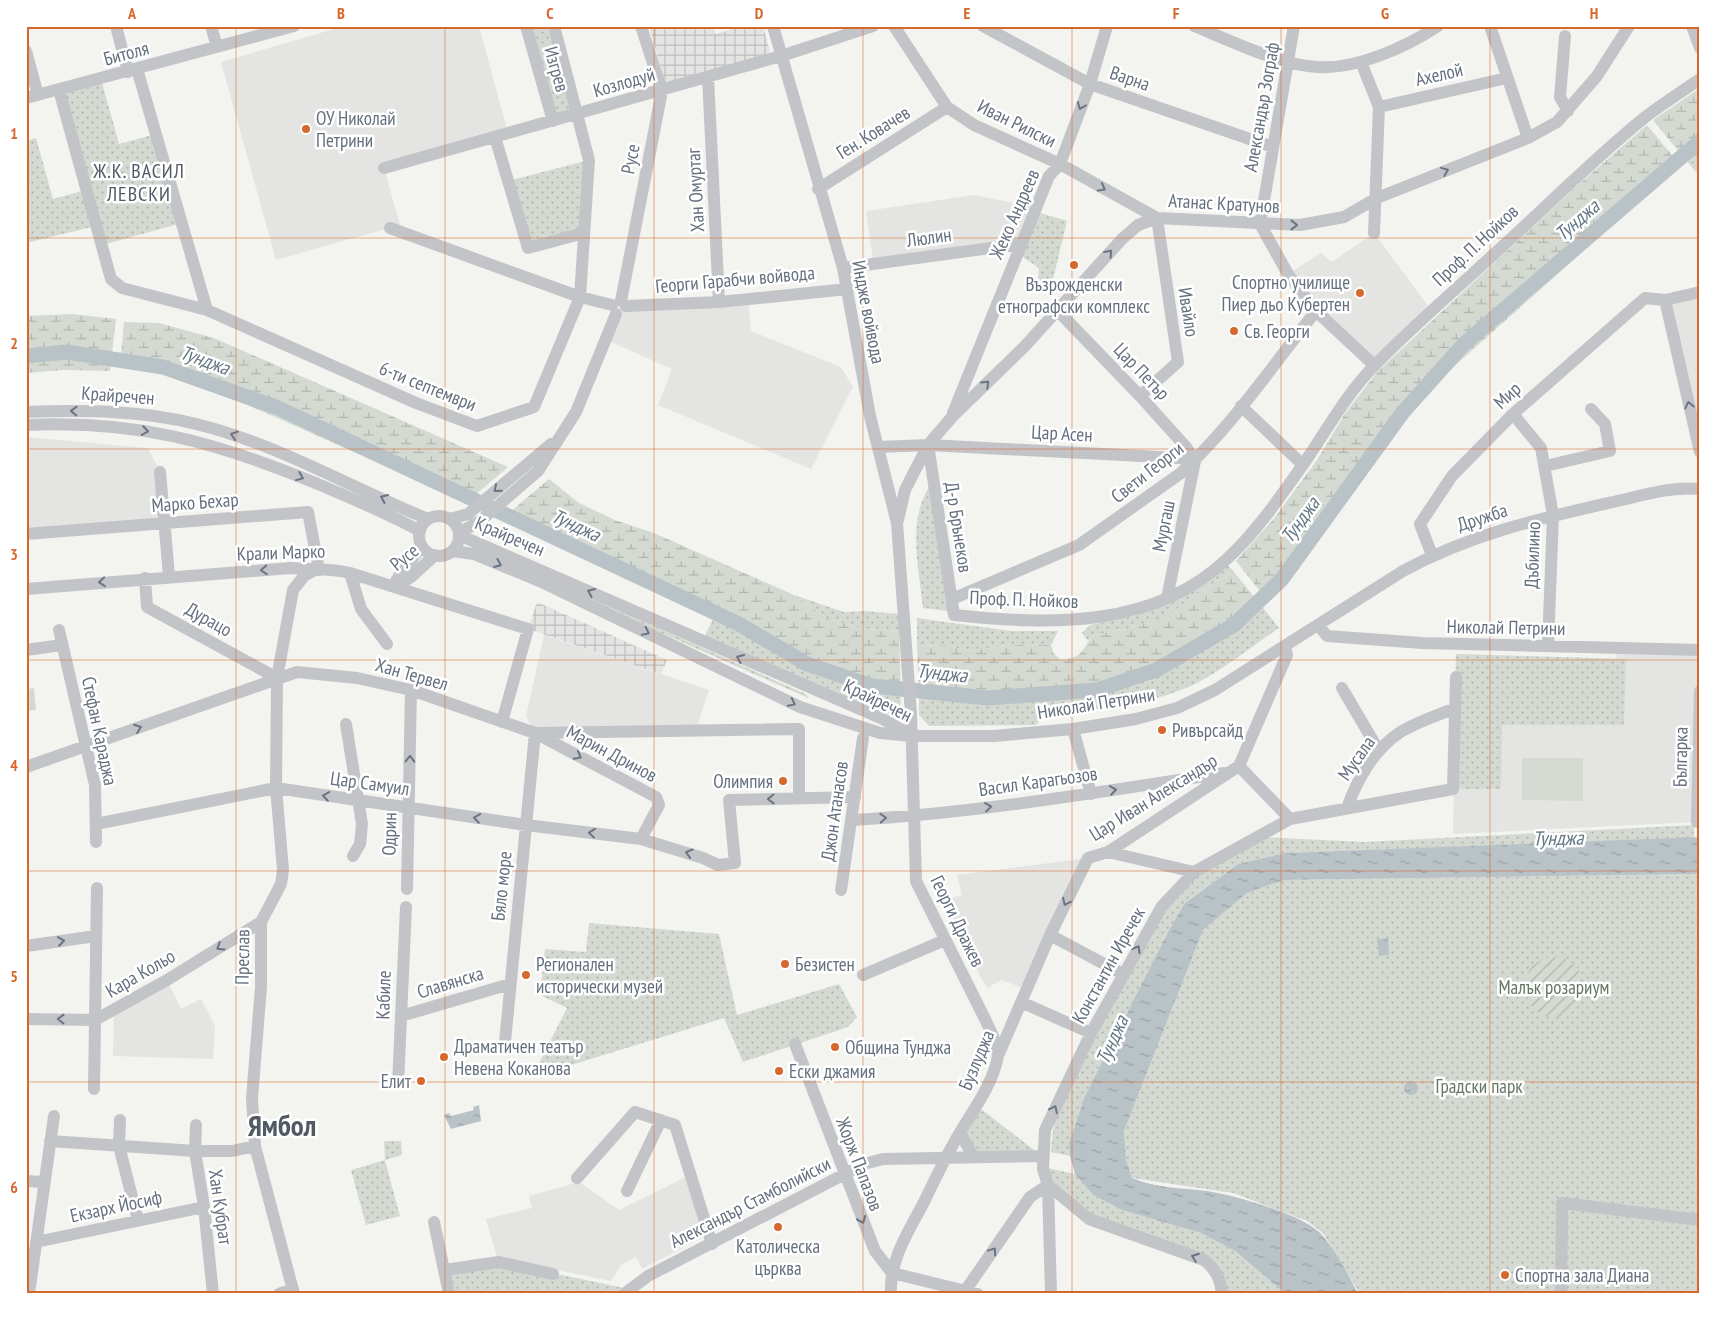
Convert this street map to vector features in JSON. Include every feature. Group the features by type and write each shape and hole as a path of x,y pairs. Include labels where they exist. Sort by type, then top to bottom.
{"street":[{"path":"116,26 132,71 207,310"},
{"path":"211,26 217,48"},
{"name":"Битоля","path":"32,97 294,26"},
{"name":"Изгрев","path":"526,26 553,121"},
{"name":"Изгрев","path":"554,26 578,114"},
{"name":"Русе","path":"532,467 563,435 576,412 619,306 662,90 641,26"},
{"name":"Индже войвода","path":"772,26 818,189 843,268 870,416 897,523 911,714"},
{"name":"Козлодуй","path":"384,168 781,56 873,26"},
{"name":"Иван Рилски","path":"894,26 947,107 974,125 1060,164 1157,218"},
{"name":"Варна","path":"983,26 1090,84 1273,147"},
{"name":"Жеко Андреев","path":"952,417 1020,244 1049,176 1060,164 1090,84 1107,26"},
{"path":"1194,26 1289,62 1318,67 1361,62 1401,46 1438,26"},
{"name":"Александър Зограф","path":"1260,224 1294,26"},
{"path":"1490,26 1528,138"},
{"name":"Атанас Кратунов","path":"897,523 905,490 928,444 952,417 1058,311 1122,239 1138,225 1157,218 1300,225 1344,216 1376,198 1528,138 1557,122 1597,76 1629,26"},
{"path":"1692,26 1700,48"},
{"path":"1565,36 1560,97 1568,111"},
{"path":"26,50 32,97"},
{"path":"1361,62 1379,107 1374,233"},
{"name":"Хан Омуртаг","path":"708,77 719,302"},
{"name":"Ахелой","path":"1379,107 1507,78"},
{"name":"Проф. П. Нойков","path":"954,616 1017,622 1094,619 1136,610 1167,598 1203,578 1228,558 1252,533 1303,465 1339,408 1374,365 1597,159 1646,117 1700,80"},
{"name":"6-ти септември","path":"59,90 111,279 122,288 207,310 416,403 477,426 534,407 580,297 589,160 578,114"},
{"name":"Ген. Ковачев","path":"818,189 947,107"},
{"path":"495,137 528,248 584,233"},
{"name":"Ивайло","path":"1140,396 1178,362 1157,218"},
{"path":"1260,224 1288,274 1316,311 1374,365"},
{"name":"Георги Гарабчи войвода","path":"390,228 580,297 619,306 719,302 848,289"},
{"name":"Люлин","path":"843,268 1020,244"},
{"name":"Мир","path":"1432,555 1420,524 1452,476 1513,414 1645,298 1665,300 1700,292"},
{"path":"1665,300 1700,452"},
{"name":"Цар Петър","path":"1058,311 1140,396 1186,447 1195,460"},
{"name":"Свети Георги","path":"952,599 1079,545 1181,473 1195,460 1241,406 1316,311"},
{"path":"1241,406 1303,465"},
{"path":"1545,466 1610,450 1605,424 1591,409"},
{"name":"Крайречен","path":"26,412 112,412 151,415 195,423 280,452 428,519"},
{"name":"Дъбилино","path":"1513,414 1541,448 1553,515 1548,646"},
{"name":"Крайречен","path":"26,425 112,425 179,436 234,451 267,463 377,508 420,531"},
{"name":"Цар Асен","path":"879,447 928,444 1195,460"},
{"name":"Д-р Брънеков","path":"928,444 954,616"},
{"name":"Мургаш","path":"1167,598 1195,460"},
{"path":"450,519 459,534 457,545 445,555 435,555 425,550 421,545 420,531 428,519 437,515 450,519 468,514 532,467"},
{"path":"459,534 480,521 532,467"},
{"path":"160,472 169,576"},
{"name":"Дружба","path":"1297,638 1432,555 1478,536 1553,515 1664,490 1700,489"},
{"name":"Марко Бехар","path":"26,534 308,512 316,570"},
{"path":"480,521 480,534 487,546"},
{"name":"Крайречен","path":"459,534 883,719 912,736"},
{"name":"Русе","path":"395,586 397,578 413,560 421,545"},
{"name":"Крайречен","path":"452,551 474,554 544,583 800,707 880,733 912,736"},
{"name":"Русе","path":"395,586 411,577 435,555"},
{"path":"367,578 387,574 413,560"},
{"name":"Крали Марко","path":"26,589 169,576 291,568 334,569 350,573 528,629 502,722"},
{"name":"Преслав","path":"293,1291 254,1146 252,1106 261,987 261,922 281,884 283,870 276,788 277,678 293,590 304,576 316,570"},
{"path":"350,573 361,609 387,644"},
{"name":"Дурацо","path":"145,578 147,607 277,678"},
{"name":"Николай Петрини","path":"1318,625 1327,636 1422,643 1700,650"},
{"name":"Стефан Караджа","path":"59,630 94,786 96,842"},
{"name":"Николай Петрини","path":"912,736 994,736 1074,729 1136,719 1177,708 1215,690 1297,638"},
{"path":"26,650 62,646"},
{"path":"1234,769 1287,655 1285,646"},
{"name":"Хан Тервел","path":"26,767 297,672 357,678 411,690 535,733 799,729 799,798"},
{"path":"1290,819 1453,789 1456,677"},
{"path":"1342,688 1379,751"},
{"name":"Одрин","path":"407,889 411,690"},
{"name":"Българка","path":"1699,822 1700,691"},
{"name":"Мусала","path":"1348,808 1356,784 1379,751 1399,733 1455,708"},
{"name":"Георги Дражев","path":"911,714 916,881 993,1036 998,1056"},
{"path":"346,724 362,824 360,844 353,856"},
{"path":"1074,729 1091,794"},
{"name":"Бяло море","path":"505,1042 535,733"},
{"name":"Марин Дринов","path":"535,733 656,797 659,805 641,839"},
{"name":"Джон Атанасов","path":"841,890 863,738"},
{"name":"Васил Карагьозов","path":"852,820 914,816 1091,794 1234,769"},
{"name":"Цар Иван Александър","path":"1088,858 1108,852 1234,769 1290,819"},
{"name":"Цар Самуил","path":"96,824 276,788 526,826 641,839 718,864 736,863 729,800 799,798"},
{"path":"799,798 855,798"},
{"name":"Константин Иречек","path":"1051,1294 1048,1186 1043,1169 1042,1156 1044,1130 1091,1033 1162,906 1194,872 1290,819"},
{"path":"1108,852 1194,872"},
{"name":"Бузлуджа","path":"892,1273 897,1255 946,1157 996,1068 998,1056 1023,1002 1050,935 1088,858"},
{"path":"94,1089 97,888"},
{"name":"Кабиле","path":"398,1084 406,907"},
{"name":"Кара Кольо","path":"26,1019 95,1020 167,980 261,922"},
{"path":"1050,935 1123,974"},
{"path":"26,946 96,936"},
{"path":"863,975 946,940"},
{"name":"Славянска","path":"401,1016 510,984"},
{"path":"1023,1002 1091,1033"},
{"name":"Жорж Папазов","path":"795,1044 874,1251 892,1273"},
{"path":"577,1178 635,1112 675,1125 712,1244"},
{"path":"29,1294 30,1262 36,1242 54,1116"},
{"path":"120,1120 119,1146 138,1220"},
{"path":"627,1191 661,1120"},
{"name":"Хан Кубрат","path":"196,1125 194,1150 204,1207 213,1294"},
{"path":"960,1133 973,1156"},
{"path":"50,1141 232,1151 254,1146"},
{"name":"Александър Стамболийски","path":"626,1291 648,1276 864,1164 883,1159 1042,1156"},
{"path":"26,1181 44,1182"},
{"path":"964,1292 1030,1197 1048,1186 1089,1219 1204,1260 1214,1269 1220,1281 1222,1294"},
{"path":"1561,1294 1562,1202 1700,1220"},
{"name":"Екзарх Йосиф","path":"36,1242 204,1207"},
{"path":"434,1222 449,1294"},
{"path":"444,1270 499,1262 553,1274"},
{"path":"891,1294 892,1273 978,1294"},
{"path":"279,1294 293,1291"}],"shaded area":[{"name":"ОУ Николай Петрини","path":"344,26 479,26 508,133 384,168 400,225 276,260 221,62"},
{"path":"649,26 713,26 715,34 743,26 763,26 771,55 666,85"},
{"path":"974,195 1030,206 1016,240 873,260 866,211"},
{"name":"Спортно училище Пиер дьо Кубертен","path":"1374,233 1432,311 1374,365 1288,274 1321,253 1332,262"},
{"path":"1700,292 1700,428 1665,300"},
{"path":"748,299 751,331 841,367 853,387 811,469 658,405 672,369 606,340 619,308"},
{"path":"26,437 148,448 160,472 164,523 26,534"},
{"path":"537,602 667,660 661,674 528,629"},
{"path":"544,635 709,690 696,730 535,733 526,716"},
{"path":"1617,648 1700,650 1697,822 1453,834 1456,654 1616,659"},
{"path":"1088,858 1028,990 1002,980 987,988 938,902 962,895 957,875"},
{"path":"167,980 181,1009 201,999 215,1026 213,1059 113,1056 114,1009"},
{"path":"688,1176 707,1235 642,1269 636,1257 622,1264 611,1281 497,1258 486,1219 532,1208 529,1196 579,1182 619,1210"}],"green space":[{"path":"526,26 554,26 578,114 553,121"},
{"path":"101,79 119,144 156,134 182,223 102,245 96,226 26,243 26,141 36,138 53,199 86,190 59,90"},
{"path":"1700,88 1700,152 1689,164 1653,120"},
{"path":"1647,125 1680,165 1450,370 1405,421 1287,581 1266,599 1236,561 1275,517 1317,460 1346,412 1378,371 1579,184"},
{"path":"1700,152 1700,176 1689,164"},
{"path":"589,160 584,233 528,248 508,181"},
{"path":"1037,212 1067,221 1051,288 1038,282 1039,268 1020,255"},
{"path":"72,314 116,319 110,371 63,370 26,373 26,316"},
{"path":"124,322 159,323 214,338 508,467 467,502 216,391 164,374 120,366"},
{"path":"549,479 579,503 615,520 654,533 794,595 827,618 859,628 899,632 901,693 871,690 806,669 714,617 502,519"},
{"path":"929,487 948,611 923,608 917,562 916,531 922,501"},
{"path":"1228,565 1234,572 1196,593 1167,617 1127,629 1094,635 1088,641 1082,633 1090,625 1138,615"},
{"path":"1234,572 1261,605 1235,630 1160,674 1100,693 989,702 919,695 917,646 945,645 968,651 1025,644 1051,645 1054,654 1061,660 1075,657 1082,652 1094,635 1127,629 1166,617 1196,593"},
{"path":"544,581 557,583 806,694 808,698"},
{"path":"794,595 844,612 865,611 899,614 899,632 859,628 827,618"},
{"path":"1261,605 1279,628 1215,673 1193,685 1157,698 1120,706 1044,715 1036,725 929,726 919,715 919,695 989,702 1100,693 1160,674 1235,630"},
{"path":"714,617 744,634 871,690 901,693 900,718 798,681 703,640"},
{"path":"917,618 1011,631 1058,631 1051,645 1025,644 968,651 945,645 917,646"},
{"path":"1456,654 1626,659 1624,725 1502,725 1501,789 1453,789"},
{"path":"34,688 36,710 26,711 26,689"},
{"path":"1522,758 1583,758 1583,801 1522,800"},
{"path":"1694,825 1694,838 1285,853 1238,864 1184,904 1085,1096 1069,1143 1070,1156 1051,1152 1053,1130 1059,1107 1093,1035 1164,909 1192,878 1261,837 1364,842"},
{"name":"Градски парк","path":"1700,874 1700,1294 1360,1294 1323,1233 1307,1221 1233,1193 1132,1178 1126,1161 1124,1131 1203,930 1247,893 1284,880"},
{"path":"589,923 719,934 737,1015 839,984 857,1017 848,1027 743,1062 724,1018 532,1077 567,1008 540,995 545,949 586,952"},
{"name":"Малък розариум","path":"1554,957 1571,962 1579,970 1584,987 1579,1004 1571,1012 1554,1017 1537,1012 1529,1004 1524,987 1529,970 1537,962"},
{"path":"977,1106 1042,1156 973,1156 960,1133"},
{"path":"384,1141 401,1141 402,1155 385,1160"},
{"path":"385,1160 400,1216 366,1225 351,1170"},
{"path":"1048,1168 1075,1174 1093,1195 1122,1210 1201,1233 1235,1251 1286,1294 1227,1294 1220,1272 1205,1255 1092,1214 1052,1183"},
{"path":"499,1262 629,1289 624,1294 449,1294 444,1270"}],"water":[{"path":"1700,837 1700,874 1284,880 1247,893 1203,930 1124,1131 1126,1160 1132,1178 1159,1186 1207,1191 1234,1197 1268,1207 1301,1220 1322,1235 1333,1249 1358,1294 1286,1294 1235,1251 1201,1233 1122,1210 1093,1195 1075,1174 1069,1143 1085,1096 1168,932 1184,904 1238,864 1285,853"},
{"path":"1388,938 1389,955 1379,956 1377,939"},
{"path":"1408,1081 1414,1081 1418,1088 1414,1095 1408,1095 1404,1091 1404,1085"},
{"path":"479,1105 481,1121 451,1129 444,1115 449,1113 451,1116 474,1110 473,1107"}],"waterway":[{"name":"Тунджа","path":"26,356 67,352 163,367 276,407 739,624 807,664 872,686 988,698 1097,690 1156,670 1234,625 1282,579 1403,412 1464,344 1700,141"}],"place":[{"name":"ОУ Николай Петрини","path":"306,129"},
{"name":"Възрожденски етнографски комплекс","path":"1074,265"},
{"name":"Спортно училище Пиер дьо Кубертен","path":"1360,293"},
{"name":"Св. Георги","path":"1234,331"},
{"name":"Ривърсайд","path":"1162,730"},
{"name":"Олимпия","path":"783,781"},
{"name":"Безистен","path":"785,964"},
{"name":"Регионален исторически музей","path":"526,975"},
{"name":"Община Тунджа","path":"835,1047"},
{"name":"Драматичен театър Невена Коканова","path":"444,1057"},
{"name":"Ески джамия","path":"779,1071"},
{"name":"Елит","path":"421,1081"},
{"name":"Католическа църква","path":"778,1227"},
{"name":"Спортна зала Диана","path":"1505,1275"}],"district":[{"name":"Ж.К. ВАСИЛ ЛЕВСКИ","path":"139,182"},
{"name":"Ямбол","path":"282,1126"}]}
